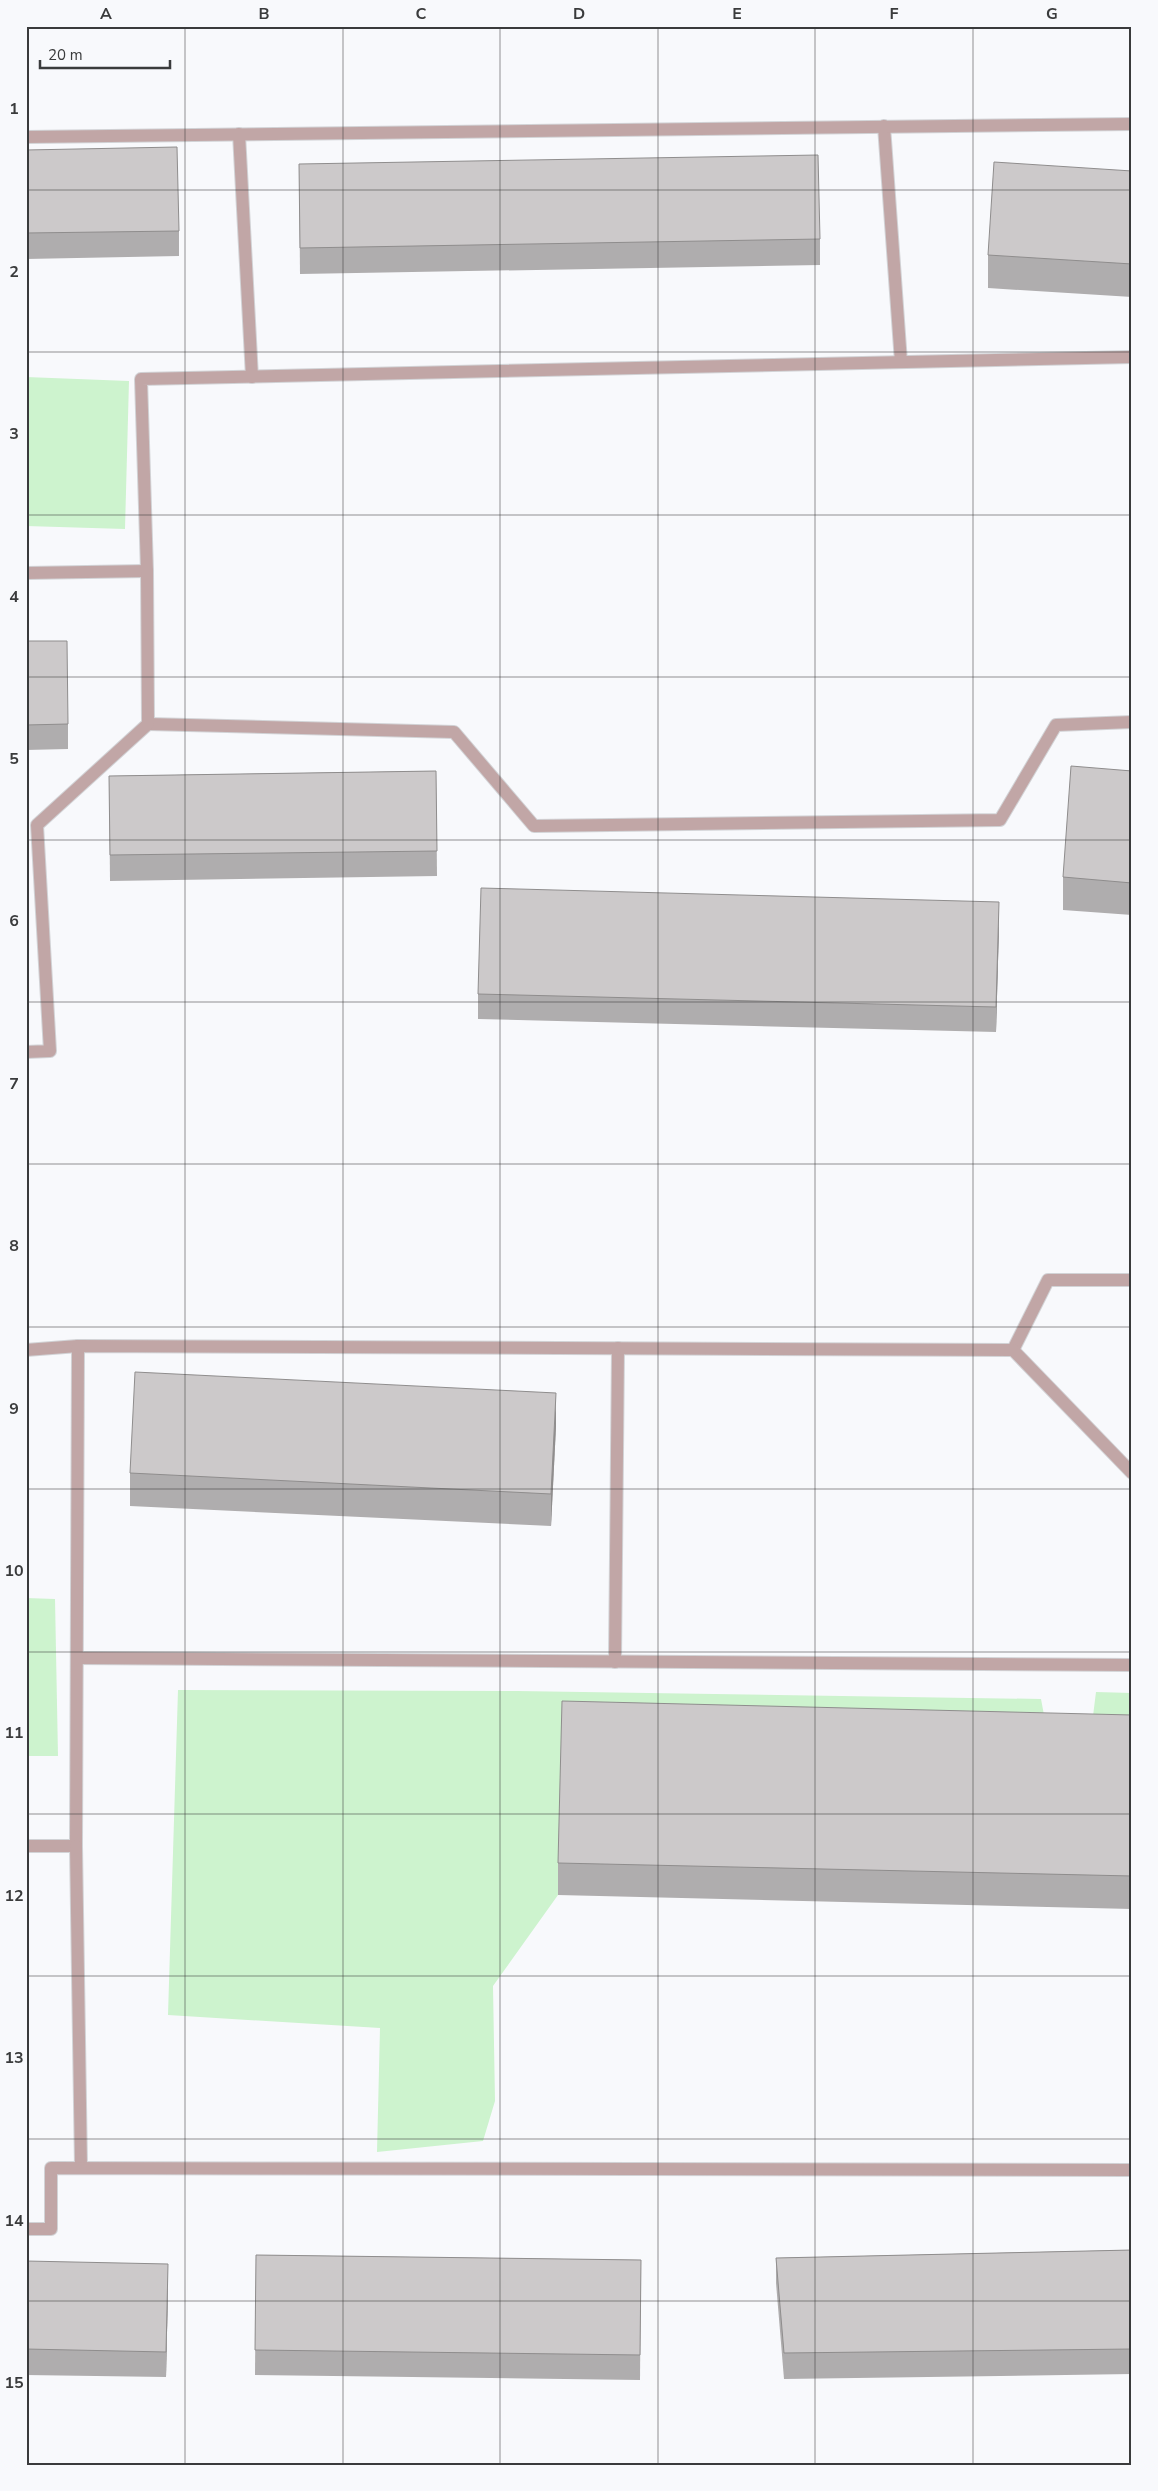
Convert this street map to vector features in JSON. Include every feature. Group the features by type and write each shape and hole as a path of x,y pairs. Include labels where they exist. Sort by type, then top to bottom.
{"street":[{"path":"26,137 1132,124"},
{"path":"884,126 901,362"},
{"path":"239,134 252,377"},
{"path":"148,724 147,571 141,379 1132,357"},
{"path":"26,573 147,571"},
{"path":"26,1052 50,1051 37,825 148,724 454,732 534,826 1000,820 1056,725 1132,722"},
{"path":"1013,1350 1048,1280 1132,1280"},
{"path":"26,1350 78,1346 1013,1350 1132,1473"},
{"path":"78,1346 76,1846 81,2168"},
{"path":"615,1662 618,1348"},
{"path":"77,1658 1132,1665"},
{"path":"26,1846 76,1846"},
{"path":"26,2229 51,2229 51,2168 1132,2170"}],"green space":[{"path":"26,377 129,381 125,529 26,526"},
{"path":"26,1598 55,1599 58,1756 26,1756"},
{"path":"178,1690 517,1691 1041,1699 1050,1747 563,1734 558,1895 493,1986 495,2101 483,2141 377,2152 380,2028 168,2015"},
{"path":"1096,1692 1132,1693 1132,1748 1089,1748"}],"building":[{"path":"177,147 179,231 26,233 26,150"},
{"path":"818,155 820,239 300,248 299,164"},
{"path":"994,162 1132,171 1132,264 988,255"},
{"path":"26,641 67,641 68,724 26,725"},
{"path":"1071,766 1132,771 1132,883 1063,877"},
{"path":"436,771 437,851 110,855 109,776"},
{"path":"481,888 999,902 996,1007 478,994"},
{"path":"135,1372 556,1393 551,1494 130,1473"},
{"path":"562,1701 1132,1715 1132,1876 558,1863"},
{"path":"1132,2250 1132,2349 784,2353 776,2258"},
{"path":"256,2255 641,2260 640,2355 255,2350"},
{"path":"26,2261 168,2264 166,2352 26,2349"}]}
